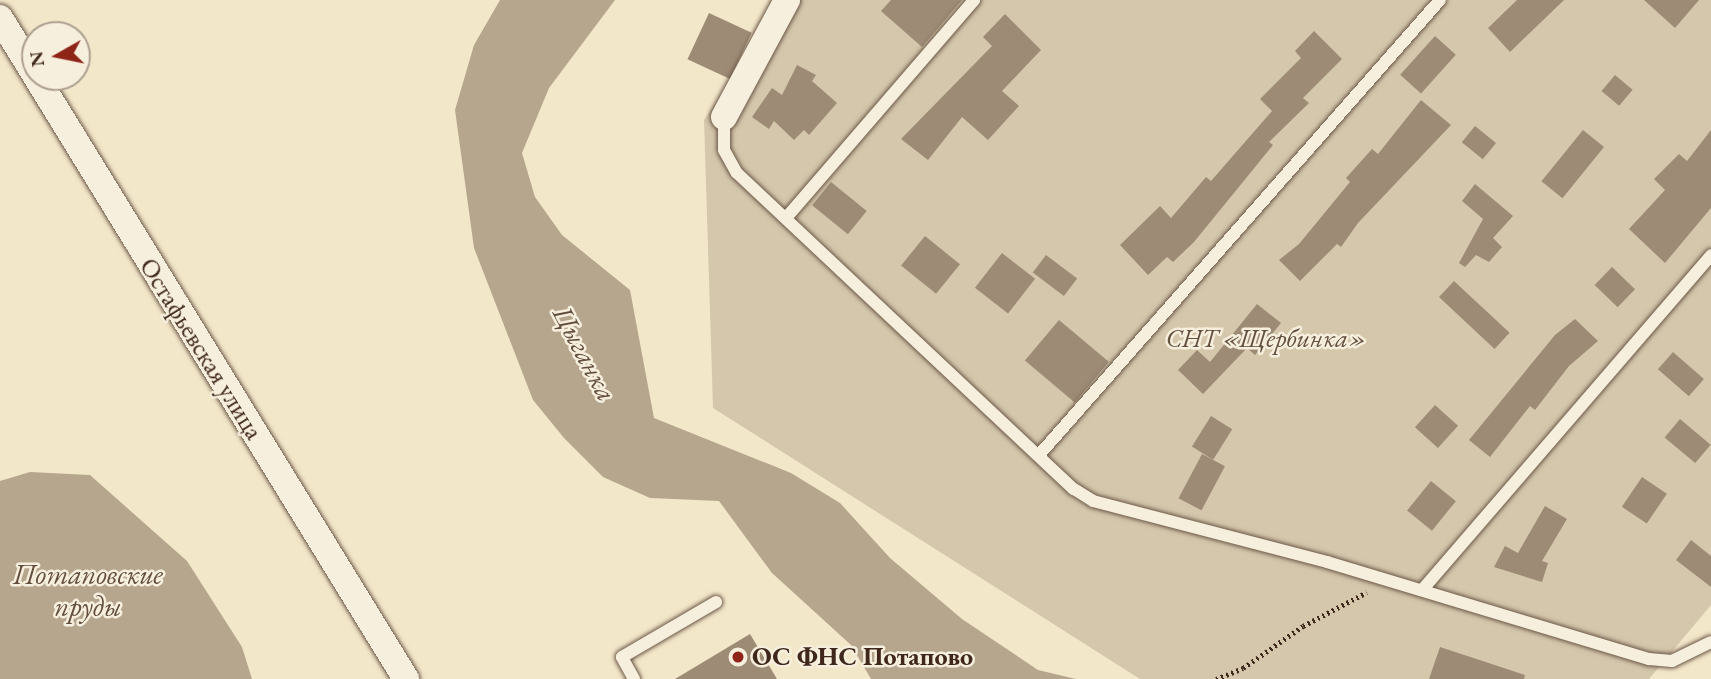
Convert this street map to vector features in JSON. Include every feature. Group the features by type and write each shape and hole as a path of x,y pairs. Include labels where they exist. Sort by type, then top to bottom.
{"street":[{"path":"724,117 788,0"},
{"name":"Остафьевская улица","path":"0,18 10,61 406,679"}],"lane":[{"path":"786,218 974,0"},
{"path":"1040,455 1440,0"},
{"path":"724,117 724,150 737,173 1074,489 1111,508 1423,589 1649,659 1672,662 1711,642"},
{"path":"1423,589 1711,255"},
{"path":"634,679 622,657 716,602"}],"path":[{"path":"1216,679 1243,668 1303,625 1390,580"}],"green space":[{"name":"СНТ «Щербинка»","path":"788,0 1711,0 1711,605 1649,679 1140,679 713,408 704,120"}],"water":[{"name":"Цыганка","path":"500,0 615,0 549,88 522,153 535,197 562,235 630,290 654,418 791,473 840,503 890,558 962,619 1038,670 1076,679 871,679 851,645 772,573 719,501 650,498 603,477 564,438 533,400 474,248 455,110 474,45"},
{"name":"Потаповские пруды","path":"30,472 90,475 187,561 242,647 252,679 0,679 0,481"}],"building":[{"path":"891,0 962,0 922,47 881,11"},
{"path":"1517,0 1564,0 1510,52 1488,28"},
{"path":"1644,0 1699,0 1675,28"},
{"path":"709,13 752,33 730,79 687,59"},
{"path":"1005,14 1041,50 1002,91 1019,106 988,140 962,117 928,160 901,139 992,46 983,37"},
{"path":"1314,31 1342,59 1303,98 1309,103 1269,142 1273,145 1194,242 1173,262 1167,257 1148,275 1120,245 1160,206 1171,218 1206,177 1211,181 1272,111 1260,99 1301,58 1295,51"},
{"path":"1435,36 1456,55 1421,93 1400,75"},
{"path":"797,65 816,75 812,81 837,103 809,135 804,130 794,140 774,121 769,129 752,117 772,88 782,95"},
{"path":"1615,75 1633,90 1619,106 1602,91"},
{"path":"1421,100 1451,125 1358,223 1341,247 1337,244 1300,281 1279,260 1299,244 1350,182 1346,178 1372,149 1378,154"},
{"path":"1475,126 1496,143 1483,159 1462,142"},
{"path":"1583,130 1604,147 1562,198 1541,181"},
{"path":"1711,130 1711,208 1665,263 1629,229 1665,190 1654,179 1679,154 1687,161"},
{"path":"831,182 867,211 848,234 812,205"},
{"path":"1475,184 1513,216 1493,238 1502,247 1489,262 1476,255 1465,267 1459,263 1483,219 1462,201"},
{"path":"925,236 960,264 936,294 901,266"},
{"path":"1002,253 1035,279 1008,314 975,288"},
{"path":"1046,255 1077,278 1064,296 1033,273"},
{"path":"1612,267 1635,289 1618,307 1595,285"},
{"path":"1454,281 1510,333 1495,349 1439,297"},
{"path":"1257,304 1281,323 1255,355 1247,348 1203,394 1178,370 1197,350 1210,362"},
{"path":"1575,319 1598,341 1569,366 1535,410 1530,406 1490,457 1469,440 1555,335"},
{"path":"1059,320 1109,362 1075,402 1025,361"},
{"path":"1673,352 1704,379 1689,396 1658,369"},
{"path":"1435,405 1458,426 1438,448 1415,427"},
{"path":"1211,416 1232,429 1213,460 1192,447"},
{"path":"1680,419 1711,445 1695,463 1665,437"},
{"path":"1202,454 1225,466 1201,510 1179,498"},
{"path":"1642,477 1667,494 1647,524 1622,507"},
{"path":"1431,481 1456,501 1432,531 1407,511"},
{"path":"1545,506 1567,519 1542,561 1548,563 1542,582 1494,567 1505,546 1518,553"},
{"path":"1691,540 1711,556 1711,587 1676,560"},
{"name":"ОС ФНС Потапово","path":"750,634 777,679 675,679"},
{"path":"1440,647 1525,675 1524,679 1429,679"}],"place":[{"name":"ОС ФНС Потапово","path":"738,657"}]}
